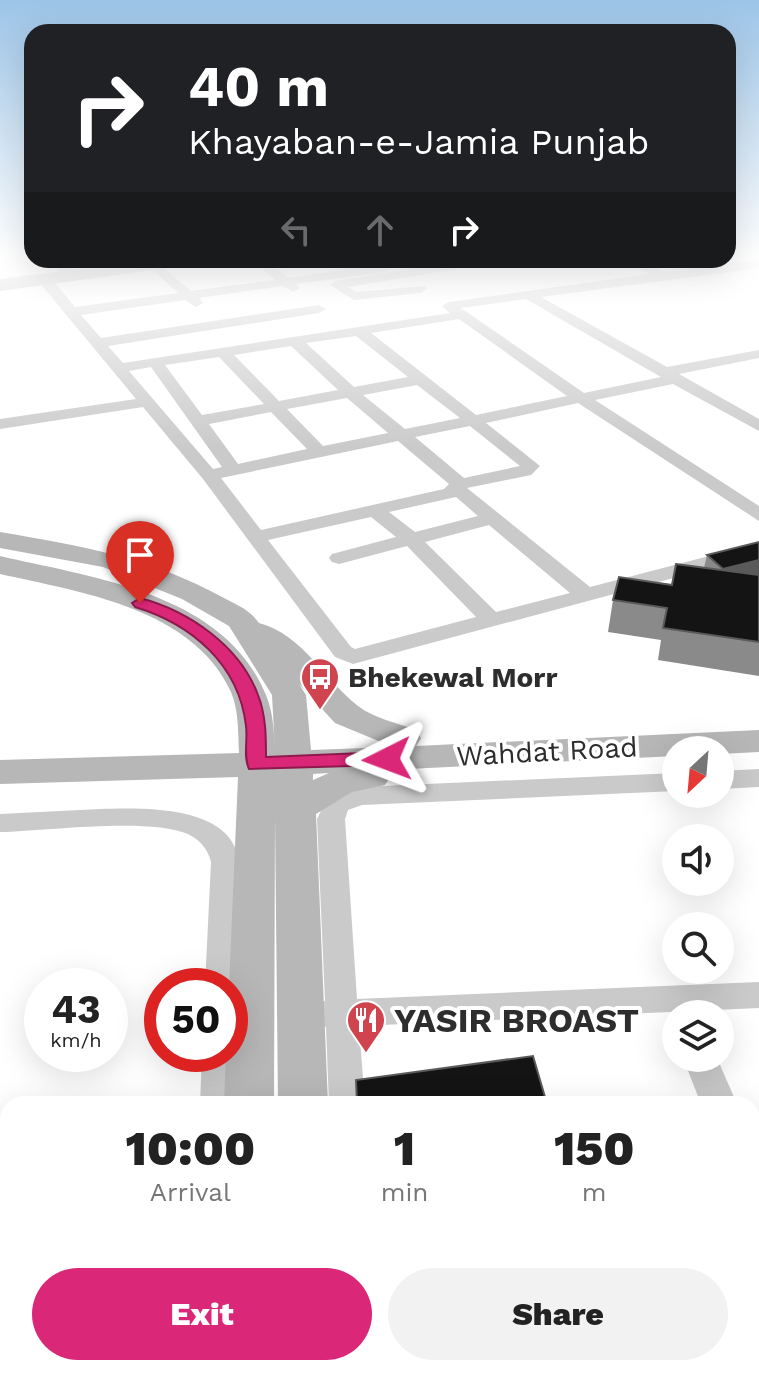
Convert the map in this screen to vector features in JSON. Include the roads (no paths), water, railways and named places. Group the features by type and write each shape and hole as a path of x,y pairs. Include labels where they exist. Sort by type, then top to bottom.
{"main road":[{"path":"0,540 110,560 193,593 241,620 290,655 347,715 403,738"},
{"path":"0,565 170,612 223,652 249,694 275,753 293,813 321,1014 305,1096"},
{"path":"241,620 289,695 237,923 248,1096"},
{"name":"Wahdat Road","path":"275,753 403,738 759,725"},
{"name":"Wahdat Road","path":"1,766 275,753 605,748 759,741"},
{"path":"293,813 321,789 346,779 561,764 605,748"}],"street":[{"path":"78,320 209,475 343,652 353,657 759,549"},
{"path":"214,320 245,349"},
{"path":"97,343 249,320"},
{"path":"255,537 374,510 525,471 531,466 422,379 336,320"},
{"path":"118,368 354,332 387,320"},
{"path":"468,320 759,515"},
{"path":"573,320 759,426"},
{"path":"295,341 493,518 586,595"},
{"path":"223,352 319,452"},
{"path":"209,475 581,398 759,354"},
{"path":"155,362 233,469"},
{"path":"197,421 422,379"},
{"path":"0,424 146,402"},
{"path":"374,510 412,540 492,621"},
{"path":"339,558 493,518"},
{"path":"734,779 759,778"},
{"path":"345,1096 321,1014 331,819 337,804 359,796 662,783"},
{"path":"0,823 151,819 195,827 223,849 237,923 226,968"},
{"path":"726,1000 759,995"},
{"path":"321,1014 662,1007"},
{"path":"218,1096 219,1072"},
{"path":"706,1072 716,1096"}],"place":[{"name":"Bhekewal Morr","path":"320,711"},
{"name":"YASIR BROAST","path":"366,1054"}]}
